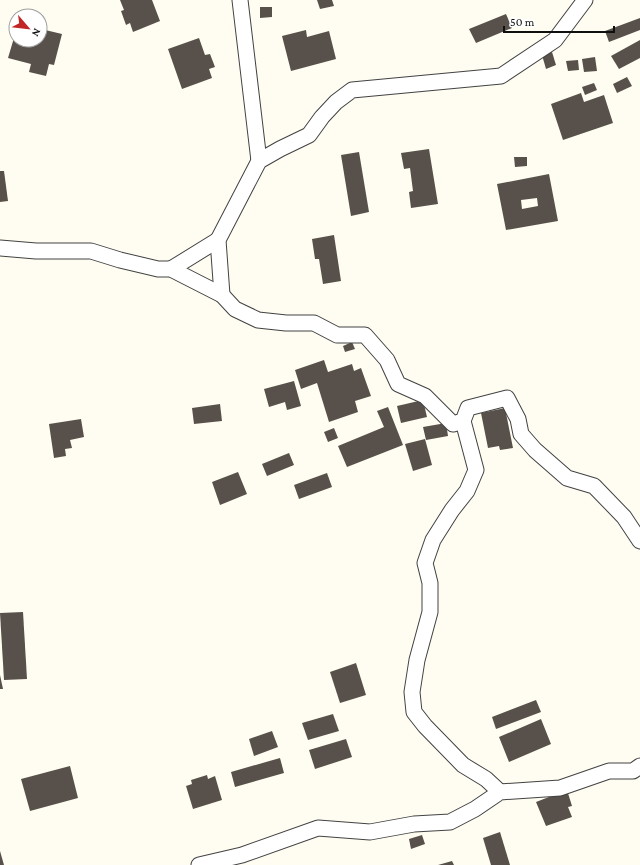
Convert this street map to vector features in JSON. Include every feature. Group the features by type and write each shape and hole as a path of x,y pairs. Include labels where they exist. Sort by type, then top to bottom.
{"street":[{"path":"240,0 259,161"},
{"path":"171,269 218,240 259,161 309,135 326,112 352,90 501,76 555,40 585,0"},
{"path":"218,240 222,295"},
{"path":"0,248 36,251 90,251 158,269 171,269 222,295 235,310 258,320 286,323 314,323 336,336 366,335 387,360 398,384 425,396 453,424 463,421"},
{"path":"500,792 486,779 463,764 425,726 414,712 412,692 430,612 430,583 425,563 433,540 452,510 467,491 476,470 463,421 468,408 506,398 518,419 520,434 535,450 567,478 594,486 624,517 640,541"},
{"path":"199,865 242,855 318,828 370,832 414,824 450,822 475,809 500,792 560,788 609,771 633,771 640,766"}],"building":[{"path":"120,0 152,0 160,21 133,32 130,23 126,25 121,11 124,10"},
{"path":"317,0 332,0 334,6 320,9"},
{"path":"260,7 272,7 272,17 260,18"},
{"path":"506,14 512,28 476,43 469,29"},
{"path":"640,18 640,30 609,42 605,31"},
{"path":"306,30 307,37 329,31 336,59 291,71 282,36"},
{"path":"48,31 62,34 54,65 49,64 46,76 29,72 31,64 8,58 11,48 48,48"},
{"path":"199,38 205,55 210,54 215,67 209,69 212,78 182,89 168,49"},
{"path":"640,40 640,58 619,69 611,56"},
{"path":"552,52 556,65 546,69 542,55"},
{"path":"595,57 597,71 584,72 582,59"},
{"path":"578,60 579,70 568,71 566,61"},
{"path":"627,77 632,86 617,93 613,84"},
{"path":"594,83 597,90 585,95 582,87"},
{"path":"581,93 584,102 604,95 613,123 563,140 551,104"},
{"path":"429,149 438,204 411,208 409,192 413,191 410,168 404,169 401,153"},
{"path":"359,152 369,212 351,216 341,155"},
{"path":"514,157 527,157 527,166 515,167"},
{"path":"0,171 4,171 8,201 0,202"},
{"path":"549,174 558,221 506,230 497,184","holes":["537,198 538,206 522,209 521,200"]},
{"path":"334,235 341,281 323,284 319,259 315,259 312,239"},
{"path":"352,342 355,349 345,352 343,346"},
{"path":"324,360 328,372 352,364 354,371 361,368 371,396 355,401 358,412 329,422 317,383 301,389 295,370"},
{"path":"294,381 301,406 287,410 285,402 269,407 264,389"},
{"path":"423,400 427,417 401,423 397,406"},
{"path":"220,404 222,421 194,424 192,408"},
{"path":"388,407 403,445 347,467 338,446 384,427 377,411"},
{"path":"505,408 513,448 500,450 499,446 488,448 481,413"},
{"path":"81,419 84,437 70,440 72,448 65,449 66,456 54,458 49,424"},
{"path":"446,423 448,436 426,440 423,427"},
{"path":"334,428 338,438 328,442 324,432"},
{"path":"425,439 432,465 413,471 405,444"},
{"path":"289,453 294,465 267,476 262,464"},
{"path":"238,472 247,494 220,505 212,482"},
{"path":"327,473 332,487 299,499 294,485"},
{"path":"23,612 27,679 4,680 0,613"},
{"path":"356,663 366,695 340,703 330,672"},
{"path":"0,675 3,689 0,689"},
{"path":"536,700 541,712 496,729 492,717"},
{"path":"333,714 339,731 308,740 302,723"},
{"path":"541,719 551,744 509,762 499,737"},
{"path":"272,731 278,747 254,756 249,739"},
{"path":"346,739 352,757 315,769 309,750"},
{"path":"280,758 284,773 235,787 231,772"},
{"path":"70,766 78,798 30,811 21,779"},
{"path":"207,775 208,779 215,776 222,800 193,809 186,786 192,784 191,780"},
{"path":"567,790 572,806 568,807 572,817 546,826 536,802"},
{"path":"500,832 510,865 491,865 483,838"},
{"path":"422,835 425,844 411,849 409,839"},
{"path":"0,851 4,865 0,865"},
{"path":"452,861 454,865 438,865"}]}
